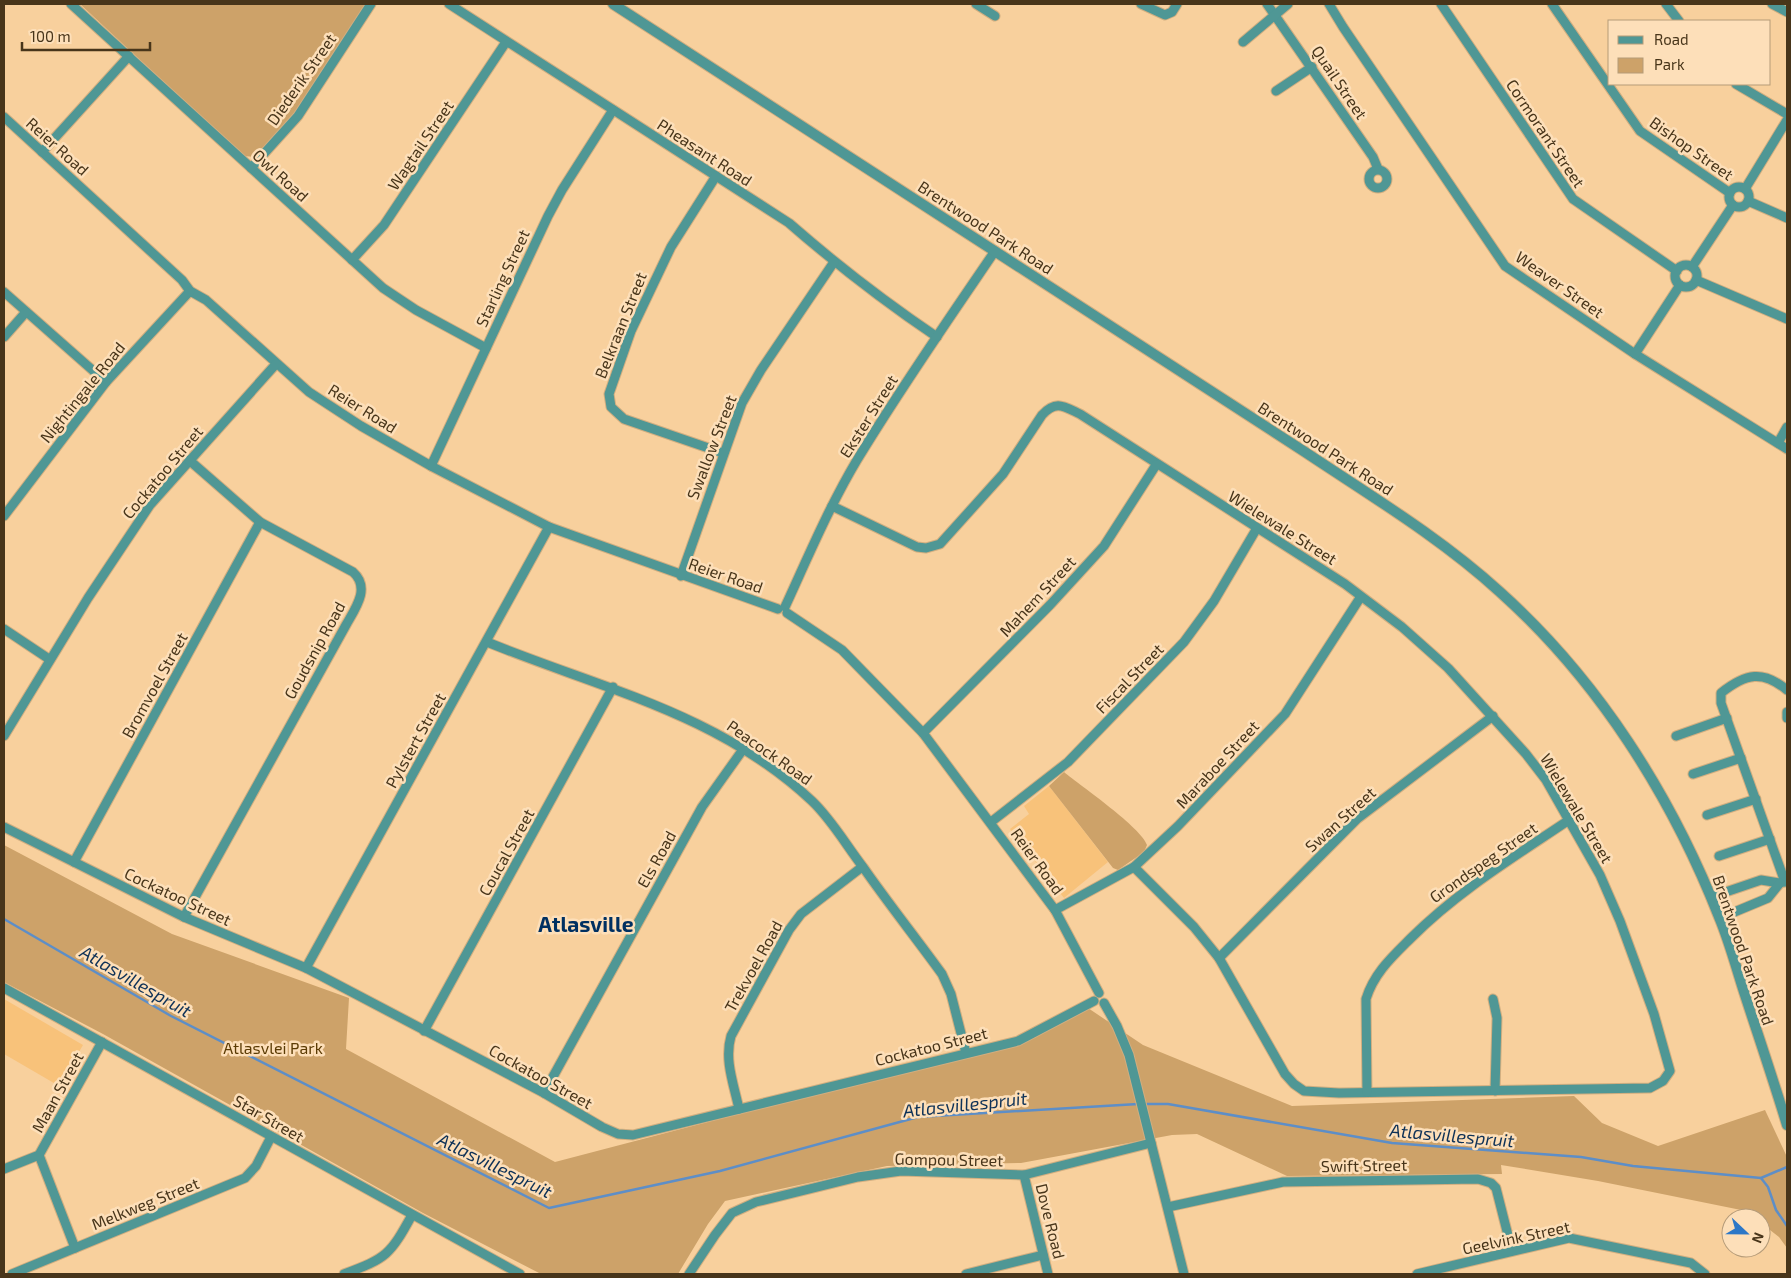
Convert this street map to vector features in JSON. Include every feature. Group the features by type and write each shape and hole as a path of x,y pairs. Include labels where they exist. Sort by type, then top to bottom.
{"street":[{"name":"Owl Road","path":"70,4 383,288 416,310 486,348"},
{"name":"Diederik Street","path":"251,168 298,116 371,4"},
{"name":"Pheasant Road","path":"449,4 788,223 834,262 893,307 937,337"},
{"name":"Brentwood Park Road","path":"613,4 1406,519 1452,552 1500,592 1554,646 1586,683 1644,766 1673,818 1720,918 1787,1125"},
{"path":"976,4 994,16"},
{"path":"1142,4 1165,15 1172,12 1177,4"},
{"name":"Quail Street","path":"1267,4 1375,160 1378,170"},
{"path":"1243,42 1275,13 1288,4"},
{"name":"Weaver Street","path":"1330,4 1342,27 1505,266 1635,354 1787,449"},
{"name":"Cormorant Street","path":"1441,4 1573,199 1677,271"},
{"name":"Bishop Street","path":"1552,4 1608,85"},
{"path":"1666,4 1678,20"},
{"path":"1772,4 1787,12"},
{"name":"Wagtail Street","path":"352,260 384,225 506,42"},
{"path":"42,152 129,56"},
{"path":"1276,91 1312,67"},
{"name":"Bishop Street","path":"1608,85 1640,131 1730,193"},
{"path":"1738,85 1787,114"},
{"name":"Starling Street","path":"431,466 562,190 612,110"},
{"name":"Reier Road","path":"4,117 182,280 190,291 206,300 276,364 310,392 345,416 431,466 549,527 681,576 783,610 842,650 923,733 1055,910 1099,999 1117,1026 1129,1056 1184,1274"},
{"path":"1745,189 1787,120"},
{"name":"Belkraan Street","path":"716,176 671,247 655,278 631,331 610,388 609,401 611,407 619,416 723,453"},
{"path":"1737,187 1745,189 1748,201 1741,207 1733,205 1729,198 1730,193 1737,187"},
{"path":"1748,201 1787,218"},
{"path":"1692,267 1733,205"},
{"name":"Ekster Street","path":"783,610 832,506 857,460 995,252"},
{"name":"Swallow Street","path":"681,576 742,402 834,262"},
{"path":"1684,266 1692,267 1696,272 1696,280 1689,286 1680,285 1676,277 1677,271 1684,266"},
{"path":"1696,280 1787,319"},
{"path":"1635,354 1680,285"},
{"name":"Nightingale Road","path":"4,516 106,382 190,291"},
{"path":"4,292 106,382"},
{"path":"4,338 26,312"},
{"name":"Cockatoo Street","path":"4,736 49,659 150,505 276,364"},
{"name":"Wielewale Street","path":"832,506 917,547 926,548 940,544 1003,474 1042,415 1050,406 1062,405 1080,414 1345,584 1360,598 1402,627 1448,668 1541,773 1600,875 1620,921 1654,1014 1670,1071 1663,1081 1650,1088 1495,1091 1304,1091 1285,1074 1219,958 1194,927 1134,867"},
{"path":"1778,443 1787,427"},
{"name":"Goudsnip Road","path":"184,917 359,602 362,591 358,576 347,568 260,522 189,460"},
{"name":"Mahem Street","path":"923,733 1037,619 1104,546 1156,464"},
{"name":"Bromvoel Street","path":"74,862 260,522"},
{"name":"Pylstert Street","path":"306,968 549,527"},
{"name":"Fiscal Street","path":"991,822 1068,762 1184,642 1214,601 1257,528"},
{"name":"Maraboe Street","path":"1055,910 1134,867 1178,826 1285,714 1360,598"},
{"path":"4,629 49,659"},
{"name":"Peacock Road","path":"487,642 613,687 708,728 744,748 781,775 813,802 840,835 942,974 951,994 966,1053"},
{"path":"1784,882 1721,703 1721,693 1731,685 1759,675 1766,676 1787,690"},
{"name":"Coucal Street","path":"424,1031 613,687"},
{"path":"1787,712 1787,718"},
{"name":"Swan Street","path":"1219,958 1357,819 1492,716"},
{"path":"1676,736 1727,718"},
{"name":"Els Road","path":"544,1093 702,807 744,748"},
{"path":"1693,774 1741,758"},
{"path":"1707,815 1756,799"},
{"name":"Grondspeg Street","path":"1367,1092 1366,999 1371,984 1385,963 1433,916 1482,877 1569,820"},
{"name":"Cockatoo Street","path":"4,826 184,917 306,968 618,1134 633,1135 1018,1041 1099,999"},
{"path":"1719,856 1770,839"},
{"name":"Trekvoel Road","path":"740,1109 728,1061 727,1047 731,1036 789,930 801,914 862,867"},
{"path":"1711,897 1760,880 1784,882"},
{"path":"1720,918 1768,898 1784,882"},
{"name":"Star Street","path":"4,988 520,1274"},
{"path":"1493,999 1497,1018 1495,1091"},
{"name":"Maan Street","path":"4,1168 39,1155 102,1042"},
{"name":"Melkweg Street","path":"12,1274 245,1178 256,1166 271,1137"},
{"name":"Gompou Street","path":"689,1274 714,1235 732,1213 756,1202 858,1177 900,1171 1024,1175 1151,1143"},
{"name":"Maan Street","path":"39,1155 75,1248"},
{"name":"Dove Road","path":"1024,1175 1048,1274"},
{"name":"Swift Street","path":"1168,1207 1283,1182 1478,1179 1491,1182 1496,1188 1512,1251"},
{"path":"344,1274 368,1266 389,1254 412,1215"},
{"name":"Geelvink Street","path":"1417,1274 1576,1238 1691,1263 1705,1274"},
{"path":"966,1274 1043,1254"}],"shaded area":[{"path":"1049,786 1108,862 1064,898 1010,829 1029,814 1024,806"},
{"path":"4,999 83,1045 59,1086 4,1054"}],"green space":[{"path":"80,4 366,4 293,116 256,157 243,156"},
{"path":"1064,772 1134,828 1147,845 1144,852 1118,870 1113,868 1049,786"},
{"name":"Atlasvlei Park","path":"4,845 172,934 349,998 346,1049 555,1162 788,1101 1015,1046 1088,1008 1143,1045 1292,1106 1574,1096 1602,1123 1658,1146 1765,1110 1787,1157 1787,1248 1779,1237 1771,1231 1771,1208 1731,1208 1598,1181 1501,1165 1502,1174 1287,1176 1197,1134 1172,1135 1021,1163 887,1166 725,1201 708,1224 678,1274 541,1274 423,1213 103,1034 4,982"}],"waterway":[{"name":"Atlasvillespruit","path":"4,919 171,1016 549,1208 720,1171 918,1117 1138,1104"},
{"name":"Atlasvillespruit","path":"1144,1104 1168,1104 1392,1143 1581,1157 1633,1166 1761,1178 1787,1167"},
{"path":"1761,1178 1768,1187 1776,1210 1787,1226"}],"district":[{"name":"Atlasville","path":"586,923"}]}
